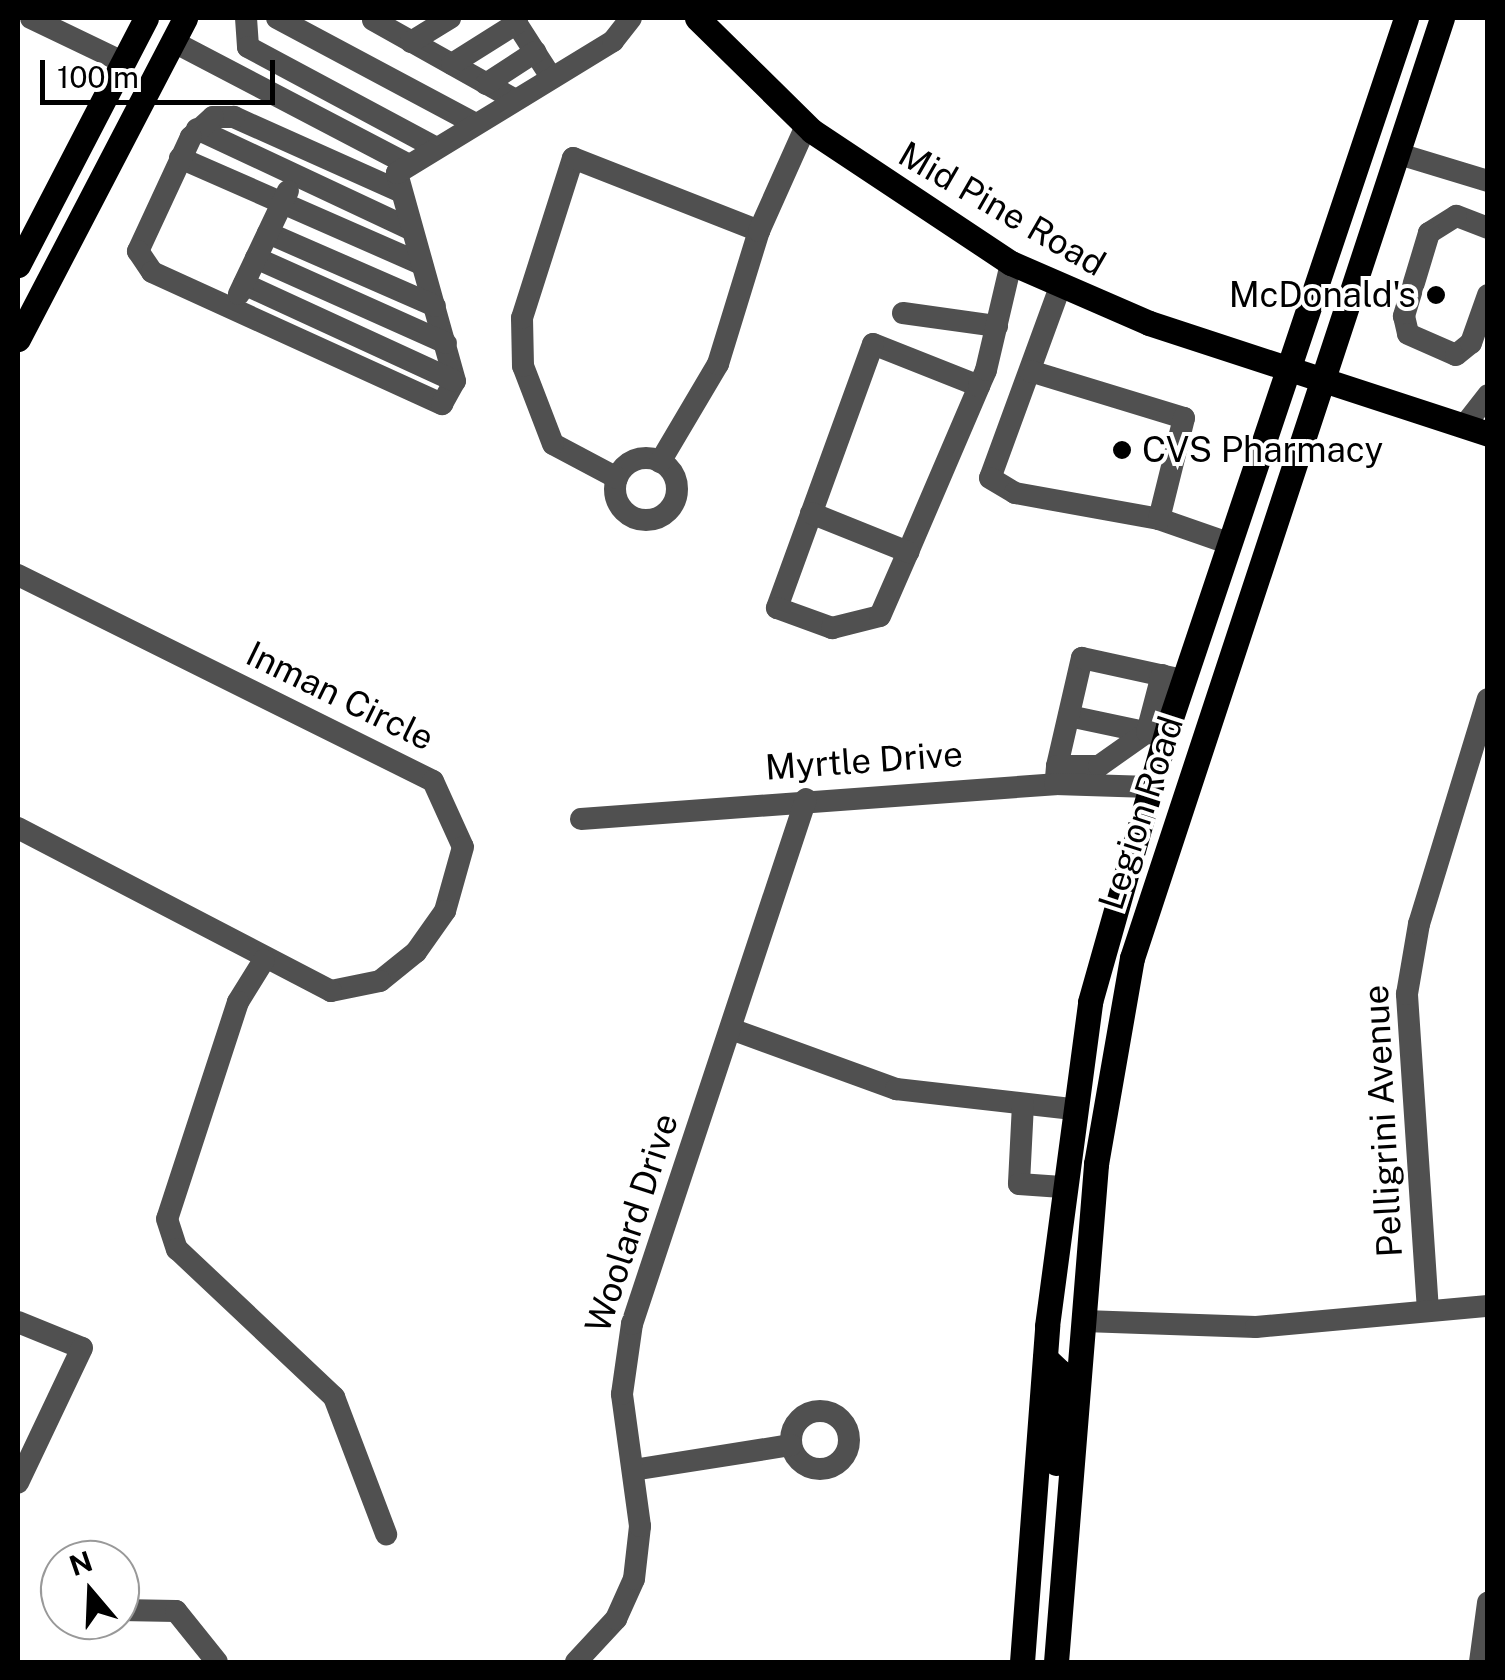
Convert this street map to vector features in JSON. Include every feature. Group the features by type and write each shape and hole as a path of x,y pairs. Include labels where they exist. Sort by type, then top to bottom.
{"main road":[{"path":"18,265 146,18"},
{"path":"18,339 185,18"},
{"name":"Mid Pine Road","path":"697,18 806,126 1012,262 1060,287 1324,374 1476,430"},
{"name":"Legion Road","path":"1022,1662 1044,1358 1071,1109 1090,1002 1150,786 1156,734 1173,678 1228,543 1406,18"},
{"path":"1422,80 1430,18"},
{"name":"Legion Road","path":"1056,1662 1102,1108 1132,958 1442,18"},
{"path":"1064,1175 1074,1184 1069,1310 1084,1321"},
{"path":"1044,1358 1060,1385 1046,1662"}],"street":[{"path":"31,18 123,62"},
{"path":"246,18 248,47 433,146"},
{"path":"277,18 474,123"},
{"path":"372,18 514,99"},
{"path":"412,42 450,18"},
{"path":"397,190 234,117 197,129 142,237 142,264 432,406 451,399 455,381 446,343 397,190 405,163 612,41 630,18"},
{"path":"452,64 515,20 552,77"},
{"path":"174,42 405,163"},
{"path":"486,84 535,52"},
{"path":"232,310 321,120"},
{"path":"660,462 718,364 760,231 806,126"},
{"path":"197,129 410,229"},
{"path":"1399,154 1488,180"},
{"path":"180,158 422,264"},
{"path":"660,462 676,496 656,518 627,514 617,478 553,444 524,366 522,318 573,158 760,231"},
{"path":"1488,228 1456,216 1429,233 1404,316 1408,334 1456,355 1471,343 1488,295"},
{"path":"268,233 435,306"},
{"path":"256,258 446,343"},
{"path":"979,386 873,344 777,608 832,628 880,616 979,386 1012,262"},
{"path":"244,284 455,381"},
{"path":"1060,287 990,478 1015,493 1160,519 1228,543"},
{"path":"904,313 997,326"},
{"path":"1030,371 1184,418 1160,519"},
{"path":"1476,430 1488,395"},
{"path":"617,478 635,460 660,462"},
{"path":"811,513 908,552"},
{"name":"Inman Circle","path":"18,575 443,791 460,826 460,872 416,952 350,991 314,986 18,828"},
{"path":"1056,775 1082,658 1173,678"},
{"name":"Pelligrini Avenue","path":"1428,1312 1407,994 1419,924 1488,699"},
{"path":"1070,716 1156,734"},
{"path":"1099,774 1156,734"},
{"name":"Myrtle Drive","path":"581,819 1056,775 1099,774 1150,786"},
{"name":"Woolard Drive","path":"576,1662 616,1618 634,1579 633,1470 622,1394 629,1336 806,799"},
{"path":"264,960 238,1002 167,1219 178,1248 334,1397 386,1534"},
{"path":"731,1028 896,1089 1071,1109"},
{"path":"1023,1104 1019,1184 1064,1175"},
{"path":"1084,1321 1256,1327 1488,1306"},
{"path":"18,1322 82,1348 18,1483"},
{"path":"633,1470 791,1444"},
{"path":"1480,1662 1488,1603"},
{"path":"140,1610 176,1611 216,1662"}],"place":[{"name":"McDonald's","path":"1436,295"},
{"name":"CVS Pharmacy","path":"1122,450"}]}
